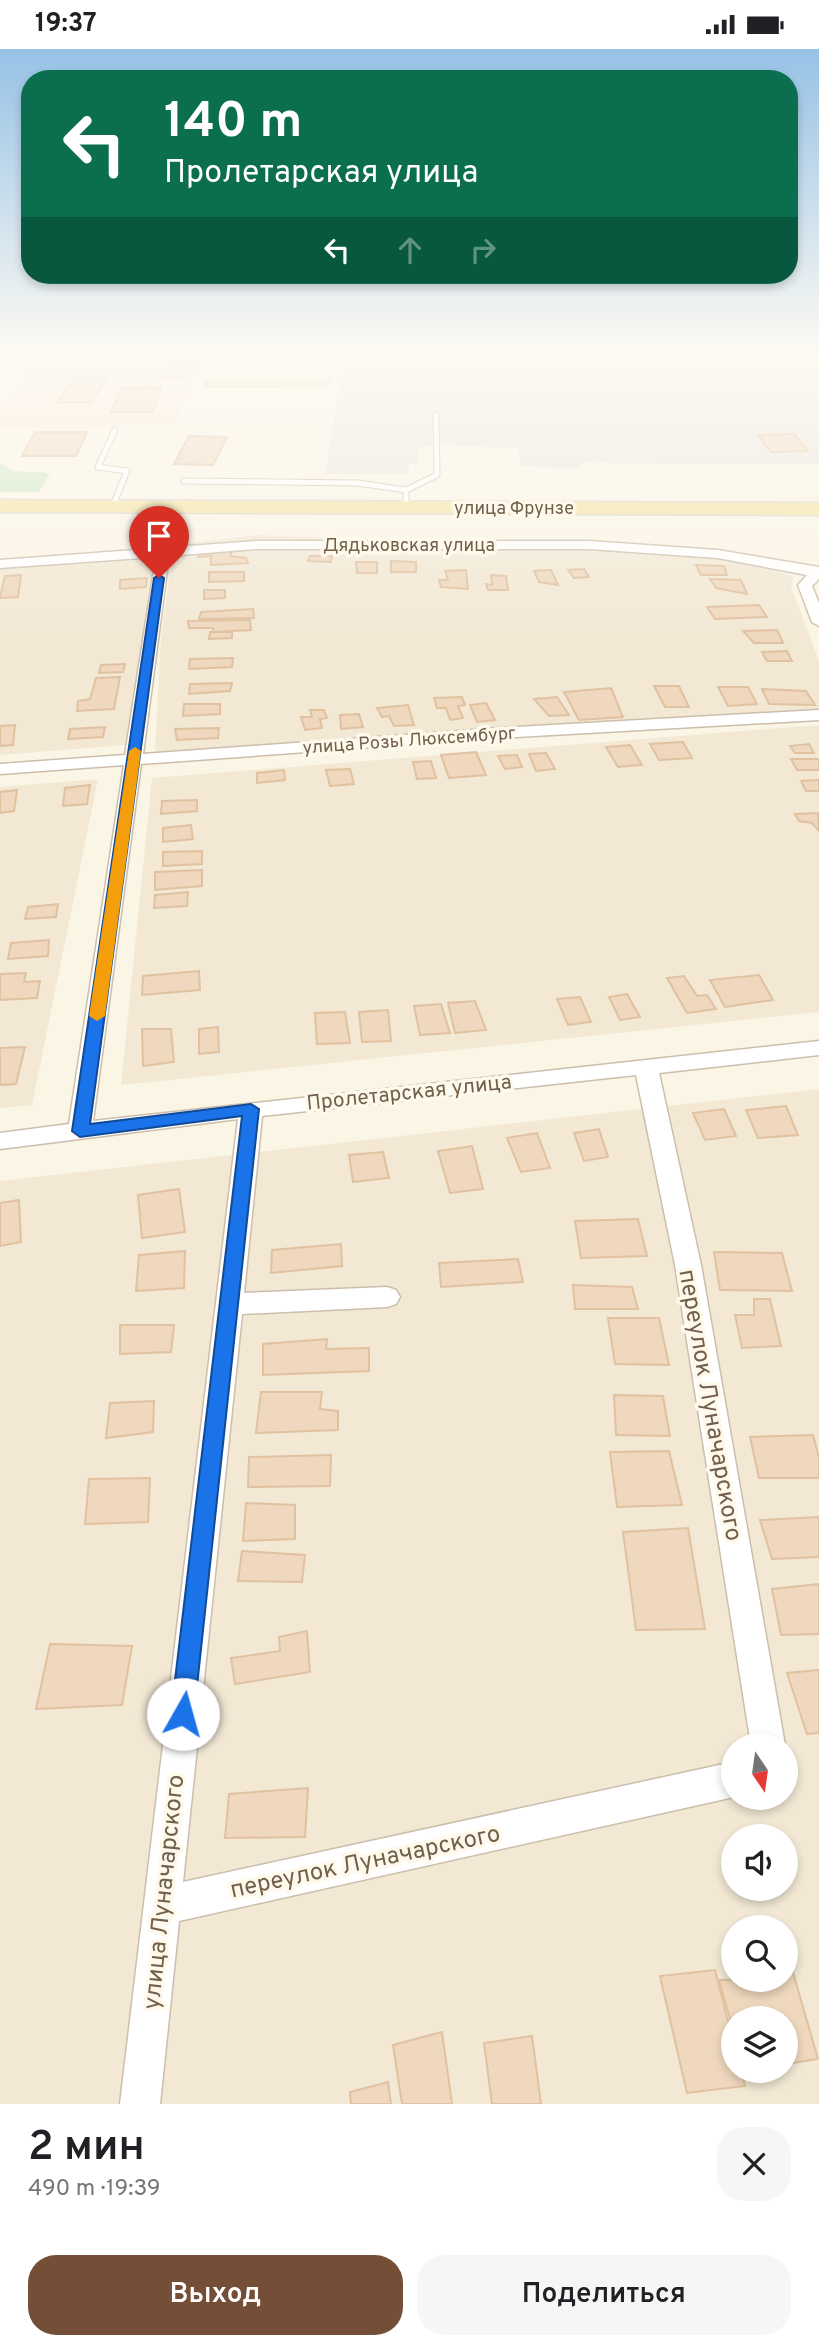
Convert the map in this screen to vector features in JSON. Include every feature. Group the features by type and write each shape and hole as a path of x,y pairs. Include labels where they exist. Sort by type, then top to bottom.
{"main road":[{"name":"улица Фрунзе","path":"0,506 113,507 406,499 819,509"}],"street":[{"name":"Дядьковская улица","path":"0,564 257,545 589,545 718,554 818,572"},
{"path":"80,1131 163,552"},
{"path":"818,572 805,585 819,622"},
{"name":"улица Розы Люксембург","path":"0,769 134,758 819,715"},
{"name":"Пролетарская улица","path":"0,1141 251,1109 819,1048"},
{"name":"переулок Луначарского","path":"646,1067 688,1265 766,1733"},
{"name":"улица Луначарского","path":"140,2104 251,1109"},
{"path":"229,1304 387,1297"},
{"name":"переулок Луначарского","path":"161,1906 721,1783"}],"lane":[{"path":"106,449 98,467 127,471 113,507"},
{"path":"184,481 358,483 406,499 437,475 437,449"}],"shaded area":[{"path":"329,449 419,449 418,464 409,464 408,474 325,474"},
{"path":"518,449 819,449 819,464 581,463 581,467 568,469 521,466"},
{"path":"259,535 686,555 724,559 794,576 791,587 819,661 819,711 155,753 161,639 172,554 188,543"},
{"path":"156,559 125,745 0,755 0,569"},
{"path":"819,725 819,1012 121,1085 152,778"},
{"path":"98,779 32,1105 0,1108 0,787"},
{"path":"819,1089 819,2104 0,2104 0,1181"}],"green space":[{"path":"0,462 13,471 50,473 39,492 0,492"}],"building":[{"path":"26,449 79,449 76,456 22,456"},
{"path":"182,449 221,449 213,465 174,464"},
{"path":"769,449 808,451 771,452"},
{"path":"231,551 231,556 246,558 248,563 211,565 211,556 198,557 198,552"},
{"path":"310,556 332,556 331,562 308,561"},
{"path":"391,561 416,562 416,572 391,572"},
{"path":"356,562 377,562 377,573 357,573"},
{"path":"696,565 724,566 727,575 701,575"},
{"path":"584,569 589,577 574,578 568,570"},
{"path":"466,570 468,589 441,587 439,580 448,580 445,571"},
{"path":"551,570 558,585 539,582 534,571"},
{"path":"209,572 244,572 244,581 209,582"},
{"path":"21,575 18,597 0,598 5,576"},
{"path":"491,575 506,576 508,590 488,590 486,584 492,585"},
{"path":"147,578 146,587 120,589 120,580"},
{"path":"710,579 741,580 747,594 716,588"},
{"path":"204,590 225,590 225,598 204,599"},
{"path":"759,605 767,617 715,619 707,607"},
{"path":"253,609 254,618 199,619 201,612"},
{"path":"250,620 251,630 214,632 213,628 189,628 188,621"},
{"path":"777,630 783,643 754,643 743,631"},
{"path":"210,632 232,632 232,638 209,639"},
{"path":"787,651 792,661 767,661 762,652"},
{"path":"233,658 232,667 189,669 190,659"},
{"path":"125,664 123,672 99,673 101,665"},
{"path":"120,677 114,709 77,711 78,701 90,699 96,678"},
{"path":"232,683 230,691 189,694 190,684"},
{"path":"654,686 679,686 689,707 665,707"},
{"path":"718,687 748,687 757,704 728,706"},
{"path":"611,688 623,717 579,720 564,692"},
{"path":"762,689 806,691 815,705 769,704"},
{"path":"462,697 465,705 458,706 463,718 450,720 446,708 437,708 434,698"},
{"path":"557,697 569,715 549,716 534,699"},
{"path":"486,703 495,720 477,722 470,705"},
{"path":"184,704 220,704 220,714 183,716"},
{"path":"408,705 414,725 394,726 389,716 382,717 377,708"},
{"path":"310,710 324,710 327,718 320,719 322,728 305,730 301,717 312,717"},
{"path":"359,714 363,727 341,729 340,715"},
{"path":"15,725 13,745 0,746 0,726"},
{"path":"105,727 103,737 68,739 70,729"},
{"path":"219,728 218,738 177,740 175,729"},
{"path":"683,742 692,758 659,760 650,744"},
{"path":"809,744 814,753 795,753 790,746"},
{"path":"630,745 642,765 618,767 606,747"},
{"path":"476,752 486,775 449,778 441,755"},
{"path":"546,753 555,769 536,771 529,754"},
{"path":"517,755 522,767 505,769 498,756"},
{"path":"791,759 819,759 819,770 797,770"},
{"path":"431,761 436,778 417,779 413,762"},
{"path":"350,769 354,784 330,786 326,770"},
{"path":"284,770 285,780 257,783 257,773"},
{"path":"819,780 819,791 806,791 801,781"},
{"path":"90,785 87,804 63,806 65,788"},
{"path":"17,790 14,811 0,813 0,792"},
{"path":"197,800 197,811 161,814 162,801"},
{"path":"818,813 819,831 812,823 799,821 795,814"},
{"path":"191,825 193,839 163,842 163,828"},
{"path":"202,851 202,864 163,866 163,852"},
{"path":"202,870 202,886 155,890 155,872"},
{"path":"188,892 187,906 154,908 155,895"},
{"path":"58,904 56,917 25,919 28,907"},
{"path":"49,940 48,956 8,959 11,943"},
{"path":"199,971 200,990 142,995 143,976"},
{"path":"26,973 24,982 40,981 37,998 0,1000 0,974"},
{"path":"759,975 773,1000 725,1007 710,980"},
{"path":"684,976 697,996 707,995 716,1009 687,1013 667,978"},
{"path":"627,994 640,1017 620,1020 609,997"},
{"path":"580,997 591,1022 568,1025 557,999"},
{"path":"475,1001 486,1030 455,1033 448,1003"},
{"path":"441,1004 450,1033 420,1035 414,1006"},
{"path":"388,1010 391,1041 362,1042 359,1012"},
{"path":"345,1012 350,1043 317,1044 315,1013"},
{"path":"218,1027 219,1052 199,1054 199,1029"},
{"path":"142,1029 171,1029 174,1062 143,1066"},
{"path":"25,1047 16,1084 0,1085 0,1048"},
{"path":"786,1106 798,1135 758,1138 746,1110"},
{"path":"724,1109 736,1136 705,1140 693,1113"},
{"path":"599,1129 608,1157 584,1161 574,1133"},
{"path":"537,1133 550,1168 521,1172 507,1138"},
{"path":"472,1146 483,1189 450,1193 438,1151"},
{"path":"383,1152 389,1178 353,1182 349,1155"},
{"path":"179,1189 185,1232 142,1238 138,1195"},
{"path":"19,1200 21,1242 0,1246 0,1203"},
{"path":"638,1219 647,1256 581,1258 575,1221"},
{"path":"341,1244 342,1266 271,1273 272,1250"},
{"path":"185,1251 184,1288 136,1291 139,1255"},
{"path":"714,1252 782,1253 792,1291 720,1290"},
{"path":"518,1259 523,1282 441,1287 439,1263"},
{"path":"573,1285 632,1287 638,1309 575,1309"},
{"path":"754,1299 770,1299 781,1346 742,1348 735,1315 754,1315"},
{"path":"608,1318 659,1318 669,1365 615,1364"},
{"path":"120,1325 174,1325 171,1352 120,1354"},
{"path":"327,1339 326,1349 369,1348 369,1371 263,1375 263,1344"},
{"path":"261,1392 322,1392 320,1409 338,1411 338,1430 256,1433"},
{"path":"614,1395 663,1396 670,1436 616,1435"},
{"path":"154,1401 153,1432 106,1438 110,1403"},
{"path":"813,1435 819,1458 819,1478 759,1478 750,1437"},
{"path":"669,1451 682,1505 617,1507 610,1452"},
{"path":"331,1455 330,1486 248,1487 249,1457"},
{"path":"150,1478 148,1522 85,1524 89,1479"},
{"path":"246,1503 295,1505 295,1539 243,1541"},
{"path":"819,1517 819,1557 772,1559 760,1520"},
{"path":"688,1528 705,1629 636,1630 623,1532"},
{"path":"242,1551 305,1555 302,1582 238,1581"},
{"path":"819,1584 819,1634 781,1635 772,1589"},
{"path":"307,1631 310,1672 235,1684 231,1658 280,1651 279,1637"},
{"path":"50,1644 132,1646 122,1705 36,1709"},
{"path":"819,1670 819,1733 807,1734 787,1673"},
{"path":"308,1788 305,1837 225,1838 229,1794"},
{"path":"715,1970 724,2006 721,2006 721,2083 744,2083 745,2086 687,2093 660,1976"},
{"path":"798,1990 818,2059 798,2062 798,2006 726,2006 722,1992 798,1992"},
{"path":"442,2032 452,2104 402,2104 393,2045"},
{"path":"532,2036 541,2104 492,2104 484,2043"},
{"path":"388,2082 391,2104 351,2104 350,2092"}],"slow traffic":[{"path":"97,1016 135,751"}],"route":[{"path":"159,578 80,1131 251,1109 183,1714"}]}
